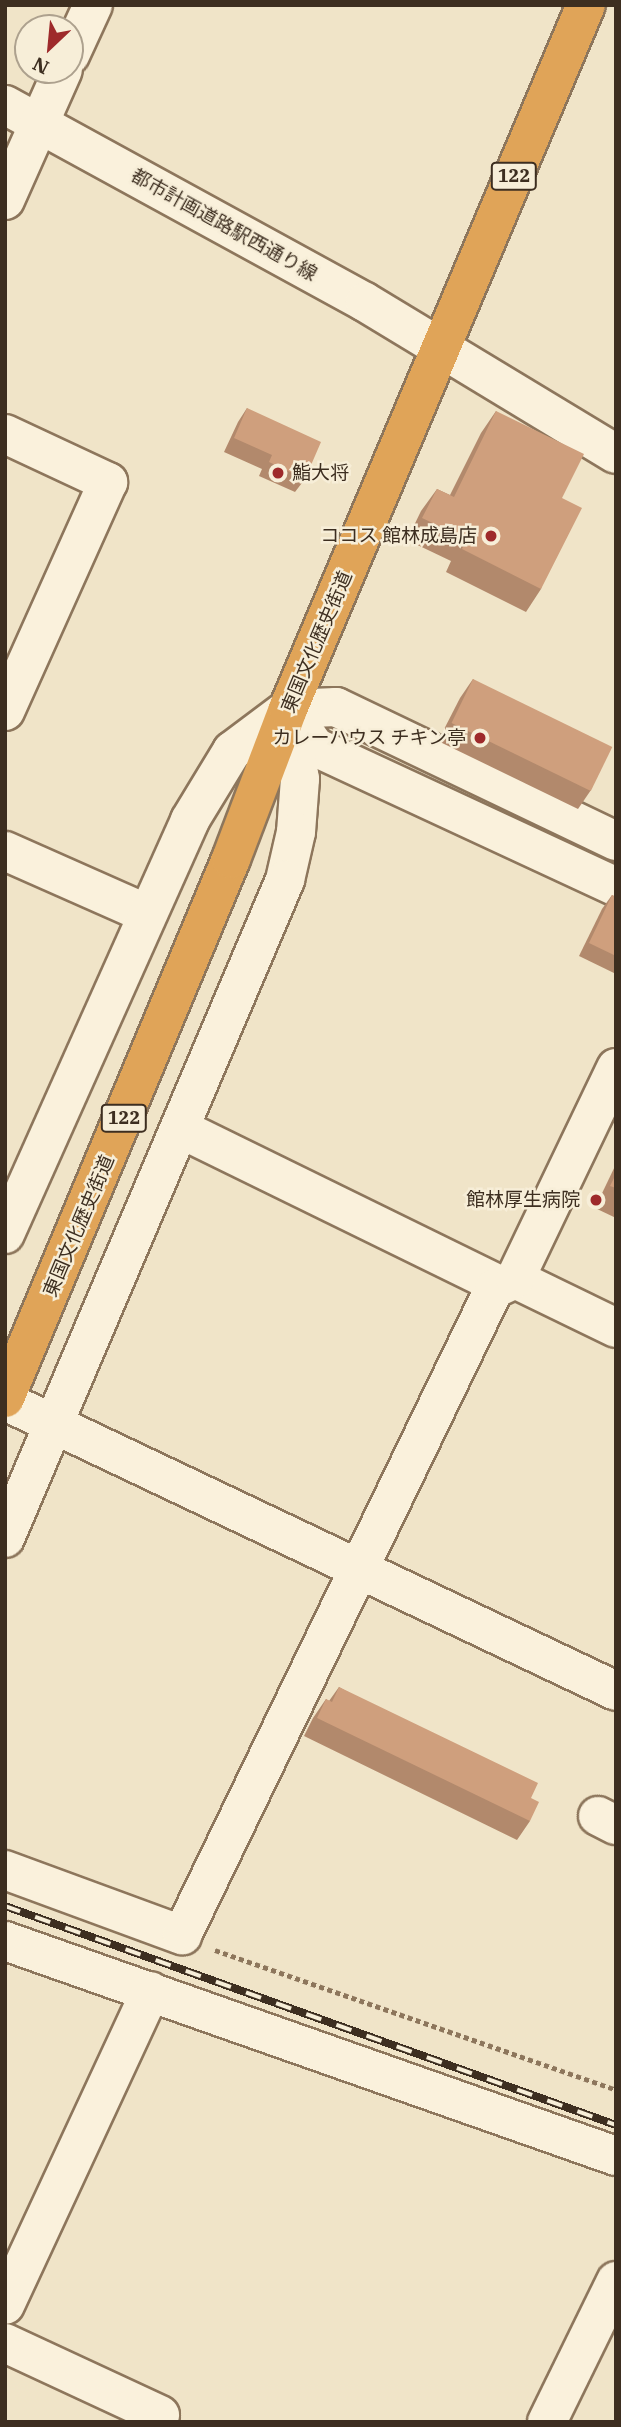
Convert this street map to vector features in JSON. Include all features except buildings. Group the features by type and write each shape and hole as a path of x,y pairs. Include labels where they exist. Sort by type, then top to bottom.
{"highway":[{"name":"東国文化歴史街道","path":"9,1391 231,859 288,709 586,5"}],"street":[{"path":"84,25 93,5"},
{"path":"5,200 58,84"},
{"name":"都市計画道路駅西通り線","path":"5,105 442,346 616,454"},
{"path":"5,434 108,482 5,710"},
{"path":"5,1234 145,913 190,820 232,751 288,709 336,707 616,841"},
{"path":"288,709 315,747 616,887"},
{"path":"5,1538 285,880 296,832 300,779 288,709"},
{"path":"5,851 145,913"},
{"path":"5,1870 182,1935 360,1569 616,1068"},
{"path":"181,1129 507,1282 616,1328"},
{"path":"9,1391 55,1423 616,1691"},
{"path":"5,1941 616,2155"},
{"path":"5,2305 151,1991"},
{"path":"547,2422 616,2281"},
{"path":"5,2343 160,2416"}],"path":[{"path":"182,1935 616,2090"}],"railway":[{"path":"5,1906 616,2125"}],"place":[{"name":"鮨大将","path":"278,473"},
{"name":"ココス 館林成島店","path":"491,536"},
{"name":"カレーハウス チキン亭","path":"480,738"},
{"name":"館林厚生病院","path":"596,1200"}]}
